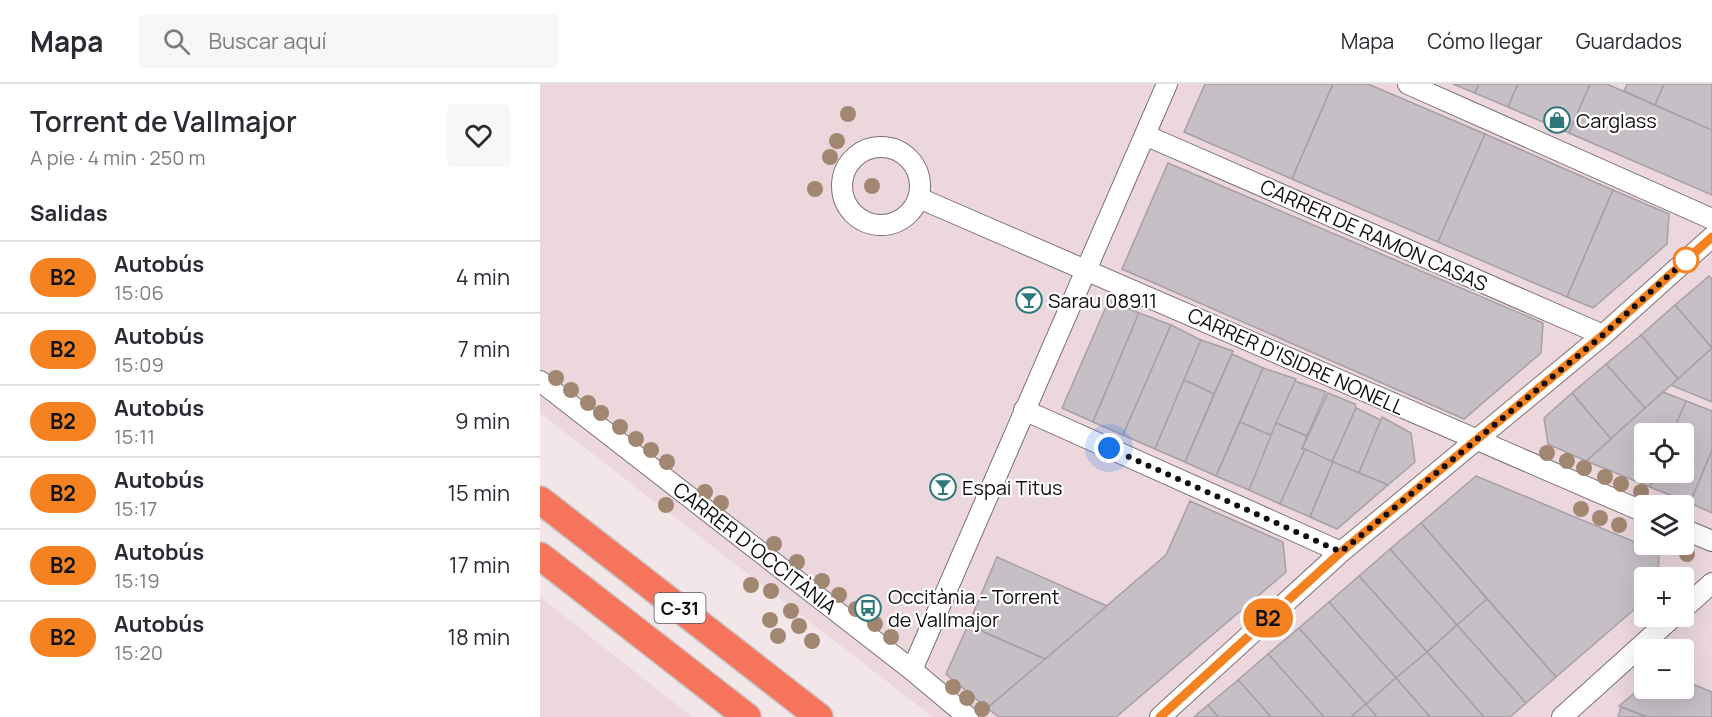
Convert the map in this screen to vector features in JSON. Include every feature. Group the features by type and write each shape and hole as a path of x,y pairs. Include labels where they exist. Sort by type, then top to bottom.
{"highway":[{"name":"C-31","path":"540,500 819,717"},
{"name":"C-31","path":"540,556 747,717"}],"street":[{"path":"912,670 1167,84"},
{"path":"1408,84 1712,219"},
{"name":"CARRER DE RAMON CASAS","path":"1145,135 1603,335"},
{"path":"872,147 889,147 904,154 915,166 920,182 919,198 910,213 897,223 881,226 865,223 851,213 843,199 841,182 846,166 857,154 872,147"},
{"name":"CARRER D'ISIDRE NONELL","path":"919,198 1634,508"},
{"path":"1160,717 1341,552 1603,335 1712,237"},
{"name":"CARRER D'OCCITÀNIA","path":"540,381 912,670 968,717"},
{"path":"1024,410 1341,552"},
{"path":"1694,534 1712,541"},
{"path":"1694,599 1712,583"},
{"path":"1562,717 1662,627"}],"shaded area":[{"path":"540,84 1712,84 1712,717 933,717 540,413"},
{"path":"540,597 692,717 540,717"}],"building":[{"path":"1205,84 1333,84 1292,179 1184,132"},
{"path":"1333,84 1368,84 1485,134 1438,242 1292,179"},
{"path":"1453,84 1479,84 1475,93"},
{"path":"1479,84 1518,84 1508,107 1475,93"},
{"name":"Carglass","path":"1518,84 1590,84 1569,133 1508,107"},
{"path":"1590,84 1607,84 1712,130 1712,195 1569,133"},
{"path":"1627,84 1664,84 1655,105 1624,91"},
{"path":"1664,84 1712,84 1712,130 1655,105"},
{"path":"1485,134 1613,190 1567,297 1438,242"},
{"path":"1168,163 1543,323 1541,353 1464,419 1122,269"},
{"path":"1613,190 1669,214 1667,244 1593,308 1567,297"},
{"path":"1709,276 1712,279 1712,348 1675,305"},
{"path":"1109,300 1139,313 1093,422 1062,408"},
{"path":"1675,305 1712,348 1678,379 1641,335"},
{"path":"1139,313 1171,325 1123,435 1093,422"},
{"path":"1171,325 1201,340 1155,449 1123,435"},
{"path":"1641,335 1678,379 1645,408 1606,364"},
{"path":"1201,340 1233,351 1214,394 1184,380"},
{"path":"1712,348 1712,402 1671,385 1678,379"},
{"path":"1232,354 1263,368 1216,476 1185,462"},
{"path":"1606,364 1645,408 1611,439 1572,393"},
{"path":"1263,368 1296,379 1273,436 1240,422"},
{"path":"1184,380 1214,394 1185,462 1155,449"},
{"path":"1295,381 1326,392 1307,436 1276,423"},
{"path":"1663,392 1686,401 1677,423 1634,423 1634,480 1586,461"},
{"path":"1328,393 1355,404 1356,408 1332,462 1302,449"},
{"path":"1572,393 1611,439 1586,461 1548,444 1544,418"},
{"path":"1686,401 1712,411 1712,450 1693,495 1670,495 1650,487 1652,483 1694,483 1694,423 1677,423"},
{"path":"1356,408 1381,420 1359,473 1332,462"},
{"path":"1382,417 1411,433 1415,462 1388,485 1359,473"},
{"path":"1240,422 1273,436 1249,490 1216,476"},
{"path":"1276,423 1307,436 1302,449 1305,449 1280,504 1249,490"},
{"path":"1305,449 1333,462 1310,517 1280,504"},
{"path":"1712,450 1712,513 1694,505 1693,495"},
{"path":"1333,462 1388,485 1337,529 1310,517"},
{"path":"1476,476 1634,542 1634,555 1659,555 1658,567 1634,567 1634,610 1556,677 1421,523"},
{"path":"1640,483 1652,483 1650,487"},
{"path":"1190,501 1283,542 1286,572 1116,717 999,717 987,708 1166,555"},
{"path":"1421,523 1487,599 1457,625 1390,549"},
{"path":"1390,549 1457,625 1427,652 1359,576"},
{"path":"997,557 1107,606 1045,659 968,625"},
{"path":"1359,576 1427,652 1396,678 1329,602"},
{"path":"1487,599 1556,677 1526,703 1457,625"},
{"path":"1329,602 1396,678 1366,704 1299,628"},
{"path":"968,625 1045,659 987,708 946,674"},
{"path":"1457,625 1526,703 1510,717 1484,717 1427,652"},
{"path":"1299,628 1366,704 1351,717 1324,717 1268,654"},
{"path":"1427,652 1484,717 1430,717 1396,678"},
{"path":"1268,654 1324,717 1271,717 1238,680"},
{"path":"1396,678 1430,717 1377,717 1366,704"},
{"path":"1238,680 1271,717 1218,717 1208,705"},
{"path":"1694,685 1712,692 1712,717 1647,717 1619,706 1634,693 1634,699 1694,699"},
{"path":"1366,704 1377,717 1351,717"},
{"path":"1208,705 1218,717 1194,717"},
{"path":"1621,707 1647,717 1618,717"}],"bus line":[{"name":"B2","path":"1160,717 1341,552 1603,335 1712,237"}],"place":[{"name":"Carglass","path":"1557,120"},
{"name":"Sarau 08911","path":"1029,300"},
{"name":"Espai Titus","path":"943,487"},
{"name":"Occitània - Torrent de Vallmajor","path":"868,608"}],"route":[{"path":"1109,448 1341,552 1603,335 1686,260"}]}
